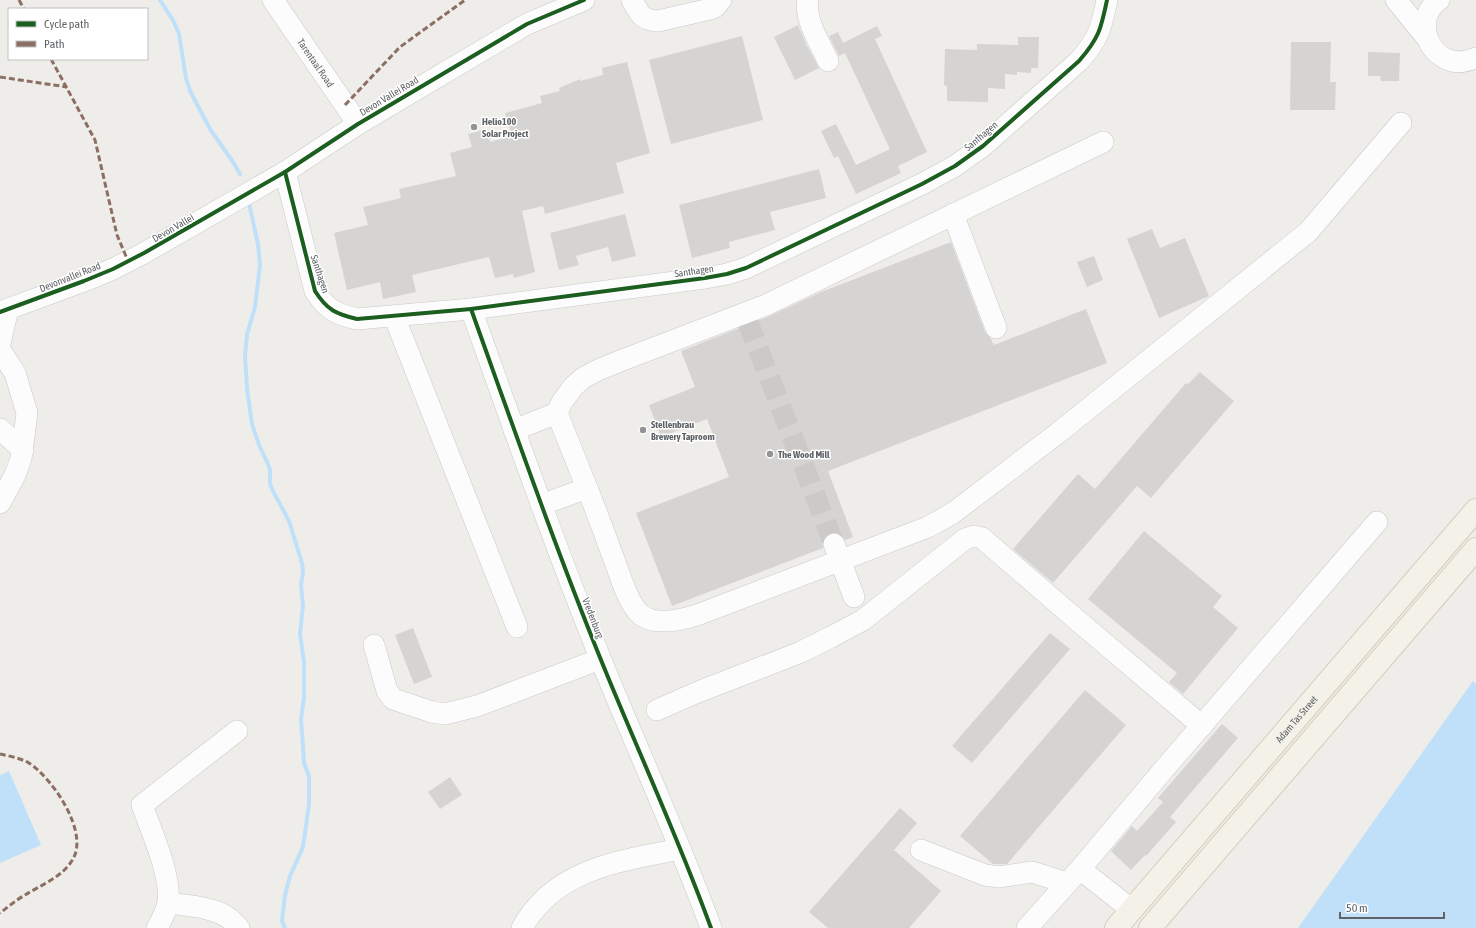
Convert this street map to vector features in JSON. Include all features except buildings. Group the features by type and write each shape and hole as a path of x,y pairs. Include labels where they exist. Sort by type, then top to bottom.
{"main road":[{"name":"Adam Tas Street","path":"1116,928 1476,510"},
{"path":"1150,928 1476,549"}],"street":[{"name":"Tarentaal Road","path":"273,0 358,124"},
{"name":"Devon Vallei Road","path":"209,216 285,172 358,124 527,24 584,0"},
{"path":"632,0 640,15 651,21 658,21 710,9 715,7 721,0"},
{"path":"808,0 807,11 809,19 828,61"},
{"name":"Santhagen","path":"285,172 314,286 321,301 328,309 336,313 357,319 471,310 704,278 736,272 922,184 970,156 1079,61 1098,36 1102,27 1107,0"},
{"path":"1396,0 1426,37 1432,48 1441,56 1453,61 1472,63"},
{"path":"1426,37 1426,24 1429,13 1435,3 1439,0"},
{"path":"557,413 629,598 641,614 647,618 664,621 693,617 837,553 928,527 947,517 1058,433 1308,232 1401,124"},
{"path":"514,430 557,413 570,392 583,378 620,360 745,317 766,305 1103,142"},
{"path":"953,214 996,328"},
{"name":"Devon Vallei","path":"144,253 209,216"},
{"name":"Devonvallei Road","path":"4,311 84,281 144,253"},
{"name":"Vredenburg","path":"471,310 541,505 600,659 680,849 711,928"},
{"path":"0,343 4,311"},
{"path":"394,316 517,627"},
{"path":"0,350 15,373 26,405 27,413 23,450 15,475 0,503"},
{"path":"0,429 23,450"},
{"path":"541,505 587,488"},
{"path":"1027,928 1074,876 1377,522"},
{"path":"658,710 698,692 801,652 863,620 966,539 974,536 982,538 1202,726"},
{"path":"837,553 854,597"},
{"path":"374,645 387,691 393,699 432,712 445,714 477,706 600,659"},
{"path":"157,928 168,903 166,880 160,855 142,805 237,731"},
{"path":"522,928 528,918 548,896 576,876 608,864 680,849"},
{"path":"922,850 985,875 999,877 1032,872 1074,876 1132,910"},
{"path":"168,903 201,908 218,913 230,919 239,928"}],"water":[{"path":"1473,681 1476,684 1476,928 1298,928"},
{"path":"9,771 41,845 0,863 0,775"}],"waterway":[{"path":"160,0 174,22 179,34 186,78 190,91 210,129 240,174"},
{"path":"249,203 258,244 260,265 255,307 247,334 245,355 247,389 252,424 270,470 270,484 289,521 303,571 301,585 303,606 300,634 304,662 304,697 301,719 304,763 309,776 309,804 303,847 290,876 285,895 282,921 285,928"}],"tunnel":[{"path":"747,320 834,544"}],"marked path":[{"path":"19,0 23,8"},
{"path":"345,105 400,47 465,0"},
{"path":"52,60 95,140 117,235 128,261"},
{"path":"0,77 67,87"},
{"path":"0,754 18,758 29,763 48,780 66,806 76,834 77,847 73,859 64,871 18,899 0,913"}],"cycle path":[{"path":"0,312 84,281 113,269 144,253 285,172 358,124 527,24 584,0"},
{"path":"285,172 315,291 328,307 338,313 357,319 471,309 727,274 746,268 922,184 955,166 983,146 1079,61 1091,46 1098,33 1107,0"},
{"path":"471,309 567,573 615,693 685,860 711,928"}],"place":[{"name":"Helio100 Solar Project","path":"474,127"},
{"name":"Stellenbrau Brewery Taproom","path":"643,430"},
{"name":"The Wood Mill","path":"770,454"}]}
